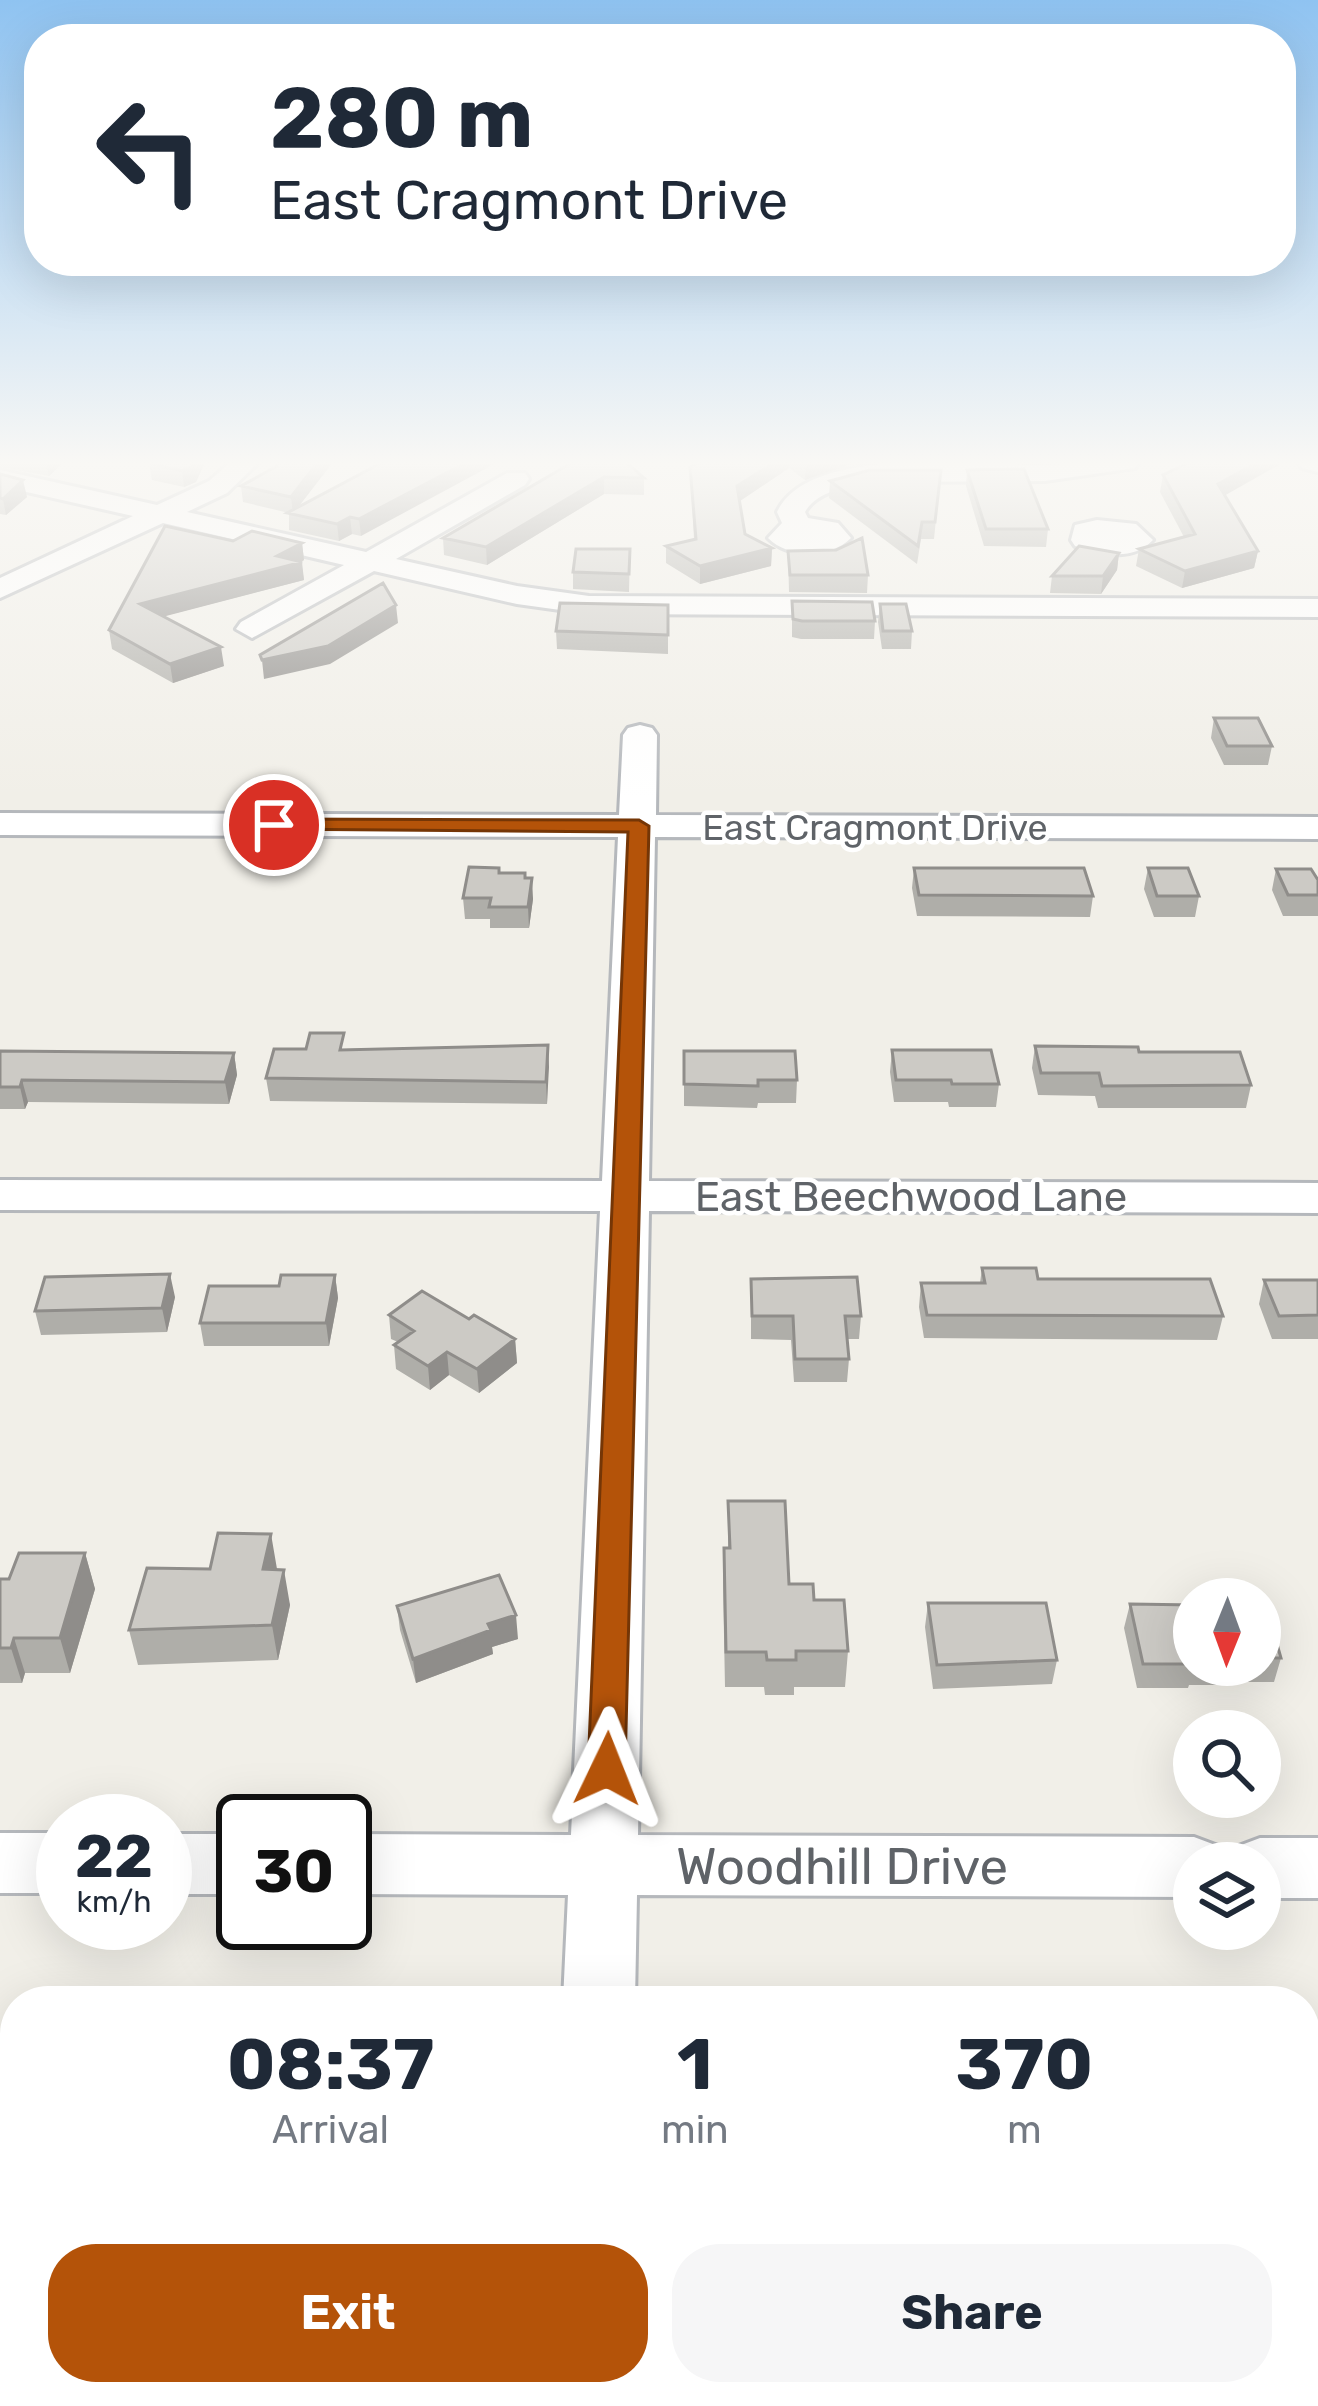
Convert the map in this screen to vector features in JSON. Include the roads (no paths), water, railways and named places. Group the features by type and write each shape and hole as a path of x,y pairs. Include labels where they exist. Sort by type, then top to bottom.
{"street":[{"path":"0,589 31,574"},
{"path":"252,629 349,574"},
{"path":"426,574 532,598 589,605 1318,608"},
{"path":"599,1986 640,735"},
{"name":"East Cragmont Drive","path":"0,824 1318,827"},
{"name":"East Beechwood Lane","path":"0,1195 1318,1198"},
{"path":"0,1863 36,1863"},
{"name":"Woodhill Drive","path":"372,1864 1173,1868"},
{"path":"1281,1868 1318,1868"}]}
